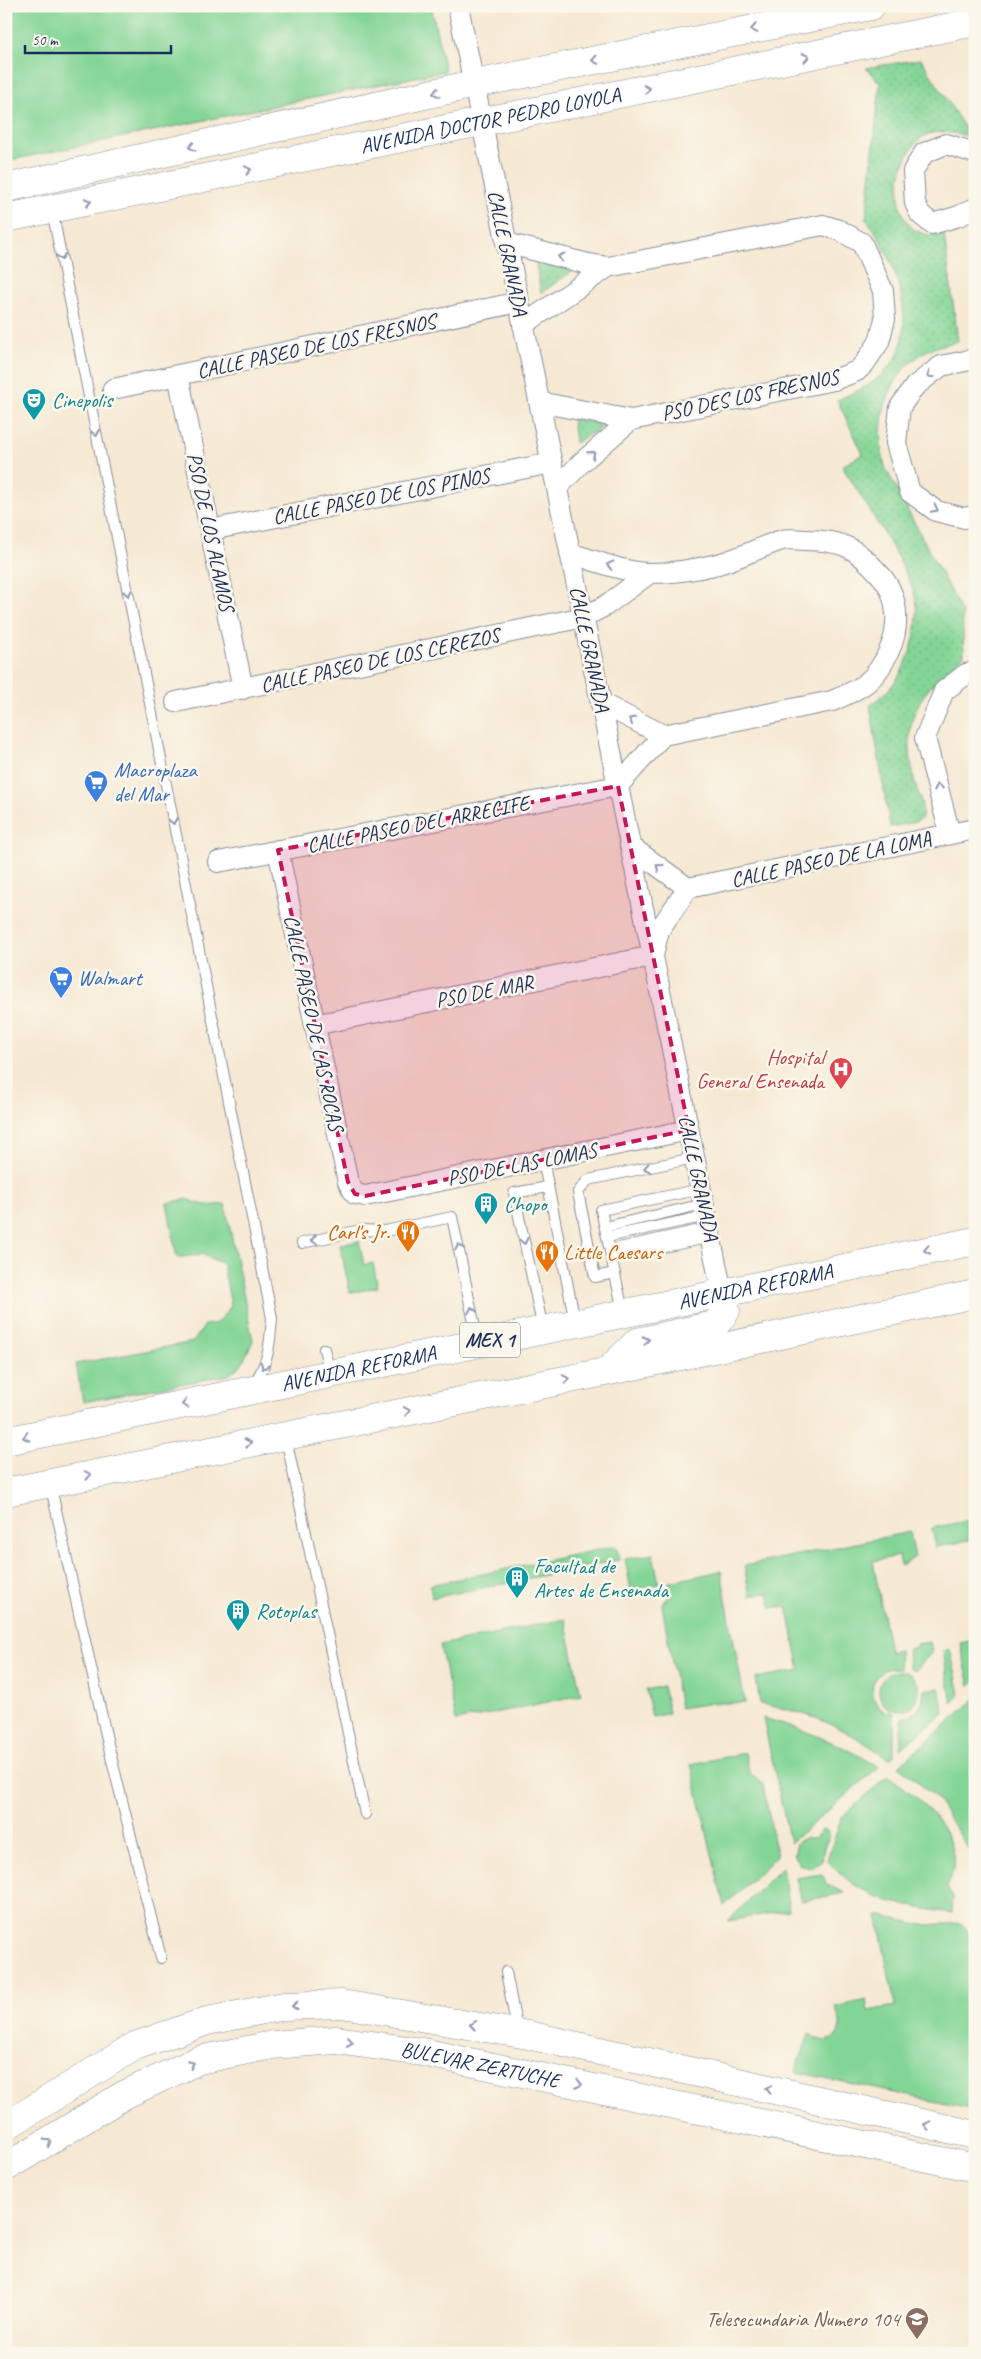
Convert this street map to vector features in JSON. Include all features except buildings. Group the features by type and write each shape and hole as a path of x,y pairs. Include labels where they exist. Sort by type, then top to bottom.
{"main road":[{"name":"AVENIDA DOCTOR PEDRO LOYOLA","path":"6,188 474,84 871,6"},
{"name":"AVENIDA DOCTOR PEDRO LOYOLA","path":"6,218 975,22"},
{"name":"AVENIDA REFORMA","path":"6,1441 218,1397 327,1361 478,1343 975,1240"},
{"path":"609,1370 637,1342 715,1325 726,1311 722,1293"},
{"name":"MEX 1","path":"6,1492 975,1294"},
{"name":"BULEVAR ZERTUCHE","path":"6,2126 135,2046 207,2022 284,2006 342,2004 517,2033 975,2135"},
{"name":"BULEVAR ZERTUCHE","path":"6,2167 124,2095 199,2060 272,2045 336,2040 422,2052 975,2168"}],"street":[{"name":"CALLE GRANADA","path":"458,6 722,1293"},
{"path":"975,153 946,144 924,153 913,171 915,203 920,214 932,224 959,216 975,208"},
{"name":"PSO DES LOS FRESNOS","path":"608,267 822,225 839,230 862,243 883,291 885,319 879,342 865,363 857,371 834,380 630,420"},
{"path":"506,242 584,263 608,267"},
{"path":"523,325 608,267"},
{"name":"CALLE PASEO DE LOS FRESNOS","path":"113,389 519,302"},
{"path":"975,358 941,366 914,386 900,407 896,444 910,492 936,511 965,518 975,515"},
{"name":"PSO DE LOS ALAMOS","path":"178,375 243,689"},
{"path":"539,402 630,420"},
{"path":"557,488 582,462 630,420"},
{"name":"CALLE PASEO DE LOS PINOS","path":"210,530 552,463"},
{"path":"570,553 650,573 718,564 784,540 821,540 845,544 868,560 888,583 897,610 895,640 882,668 870,681 854,692 832,701 663,735 618,786"},
{"path":"584,617 605,606 650,573"},
{"name":"CALLE PASEO DE LOS CEREZOS","path":"176,702 584,617"},
{"path":"950,834 925,738 944,691 966,674 975,672"},
{"path":"601,703 663,735"},
{"name":"CALLE PASEO DEL ARRECIFE","path":"218,862 618,786"},
{"name":"CALLE PASEO DE LA LOMA","path":"688,888 975,829"},
{"path":"630,846 688,888 659,930 653,956"},
{"name":"CALLE PASEO DE LAS ROCAS","path":"278,850 348,1182 354,1194"},
{"name":"PSO DE MAR","path":"314,1025 653,956"},
{"name":"PSO DE LAS LOMAS","path":"354,1194 365,1196 689,1130"}],"lane":[{"path":"52,209 272,1318 269,1354 261,1374 251,1386 218,1397"},
{"path":"608,1242 595,1277 578,1192 588,1180 694,1158"},
{"path":"543,1160 575,1323"},
{"path":"543,1329 514,1193 548,1186"},
{"path":"624,1312 601,1210 706,1214"},
{"path":"608,1242 706,1214"},
{"path":"608,1242 706,1214"},
{"path":"608,1242 706,1214"},
{"path":"302,1243 361,1230 386,1232 452,1217 478,1343"},
{"path":"286,1436 365,1814"},
{"path":"50,1482 108,1744 161,1958"},
{"path":"506,1972 517,2033"}],"highlighted area":[{"path":"618,786 689,1130 365,1196 355,1194 348,1182 278,850"}],"green space":[{"path":"6,6 431,6 445,71 6,161"},
{"path":"921,59 970,136 936,132 920,139 910,151 903,166 900,200 903,216 912,227 927,235 944,234 958,341 928,350 902,372 893,386 887,401 881,434 882,451 885,467 962,613 964,656 948,669 925,694 912,719 910,753 914,780 922,806 922,818 916,822 890,827 870,706 890,688 907,661 914,639 917,607 907,576 897,557 842,466 863,454 837,400 866,386 891,365 900,349 904,331 900,290 894,270 886,251 866,219 880,83 866,68"},
{"path":"535,259 574,270 541,293"},
{"path":"572,419 609,423 575,443"},
{"path":"188,1199 206,1205 225,1204 253,1341 241,1365 229,1375 83,1402 76,1364 193,1342 205,1325 217,1323 231,1306 223,1264 201,1254 177,1258 167,1203"},
{"path":"359,1241 364,1265 373,1263 378,1287 350,1293 340,1245"},
{"path":"975,1519 975,1539 936,1547 932,1528"},
{"path":"910,1532 915,1557 901,1566 899,1556 873,1561 890,1652 899,1650 900,1668 886,1669 879,1673 873,1687 874,1698 880,1708 894,1713 894,1756 889,1759 843,1730 814,1717 760,1704 756,1678 800,1670 787,1606 771,1608 768,1593 750,1596 744,1566"},
{"path":"616,1546 619,1560 432,1598 430,1585"},
{"path":"653,1554 659,1584 631,1590 625,1559"},
{"path":"721,1571 745,1703 712,1703 680,1708 662,1605 669,1594 669,1582"},
{"path":"565,1619 581,1695 456,1721 440,1645"},
{"path":"975,1640 975,1682 970,1686 960,1643"},
{"path":"930,1642 932,1652 915,1671 909,1668 908,1649 917,1647 916,1644"},
{"path":"950,1649 960,1694 952,1703 943,1651"},
{"path":"899,1671 913,1677 919,1691 913,1705 899,1711 885,1705 879,1691 885,1677"},
{"path":"663,1686 669,1713 652,1717 646,1690"},
{"path":"939,1688 944,1713 900,1749 902,1718 916,1712 921,1705 924,1690"},
{"path":"975,1699 975,1859 936,1798 899,1766"},
{"path":"763,1718 823,1738 879,1767 790,1843"},
{"path":"745,1753 749,1772 763,1785 777,1856 724,1906 691,1764"},
{"path":"888,1776 923,1804 943,1828 953,1855 953,1870 947,1888 953,1896 952,1913 899,1904 869,1893 841,1874 827,1860 842,1817"},
{"path":"822,1830 827,1831 830,1835 824,1847 822,1861 811,1868 799,1864 794,1856 797,1843 806,1837 815,1837"},
{"path":"782,1867 789,1910 728,1921"},
{"path":"822,1874 827,1885 845,1893 802,1901 796,1878"},
{"path":"877,1915 923,1925 961,1923 970,1935 975,1937 975,1957 970,1958 975,1981 975,2110 796,2072 809,2033 818,2039 828,2040 832,2039 839,2032 840,2021 835,2007 866,2000 868,2011 895,2006"}],"place":[{"name":"Cinepolis","path":"34,421"},
{"name":"Macroplaza del Mar","path":"96,803"},
{"name":"Walmart","path":"61,999"},
{"name":"Hospital General Ensenada","path":"841,1090"},
{"name":"Chopo","path":"486,1225"},
{"name":"Carl's Jr.","path":"408,1253"},
{"name":"Little Caesars","path":"547,1273"},
{"name":"Facultad de Artes de Ensenada","path":"517,1599"},
{"name":"Rotoplas","path":"238,1632"},
{"name":"Telesecundaria Numero 104","path":"917,2340"}]}
